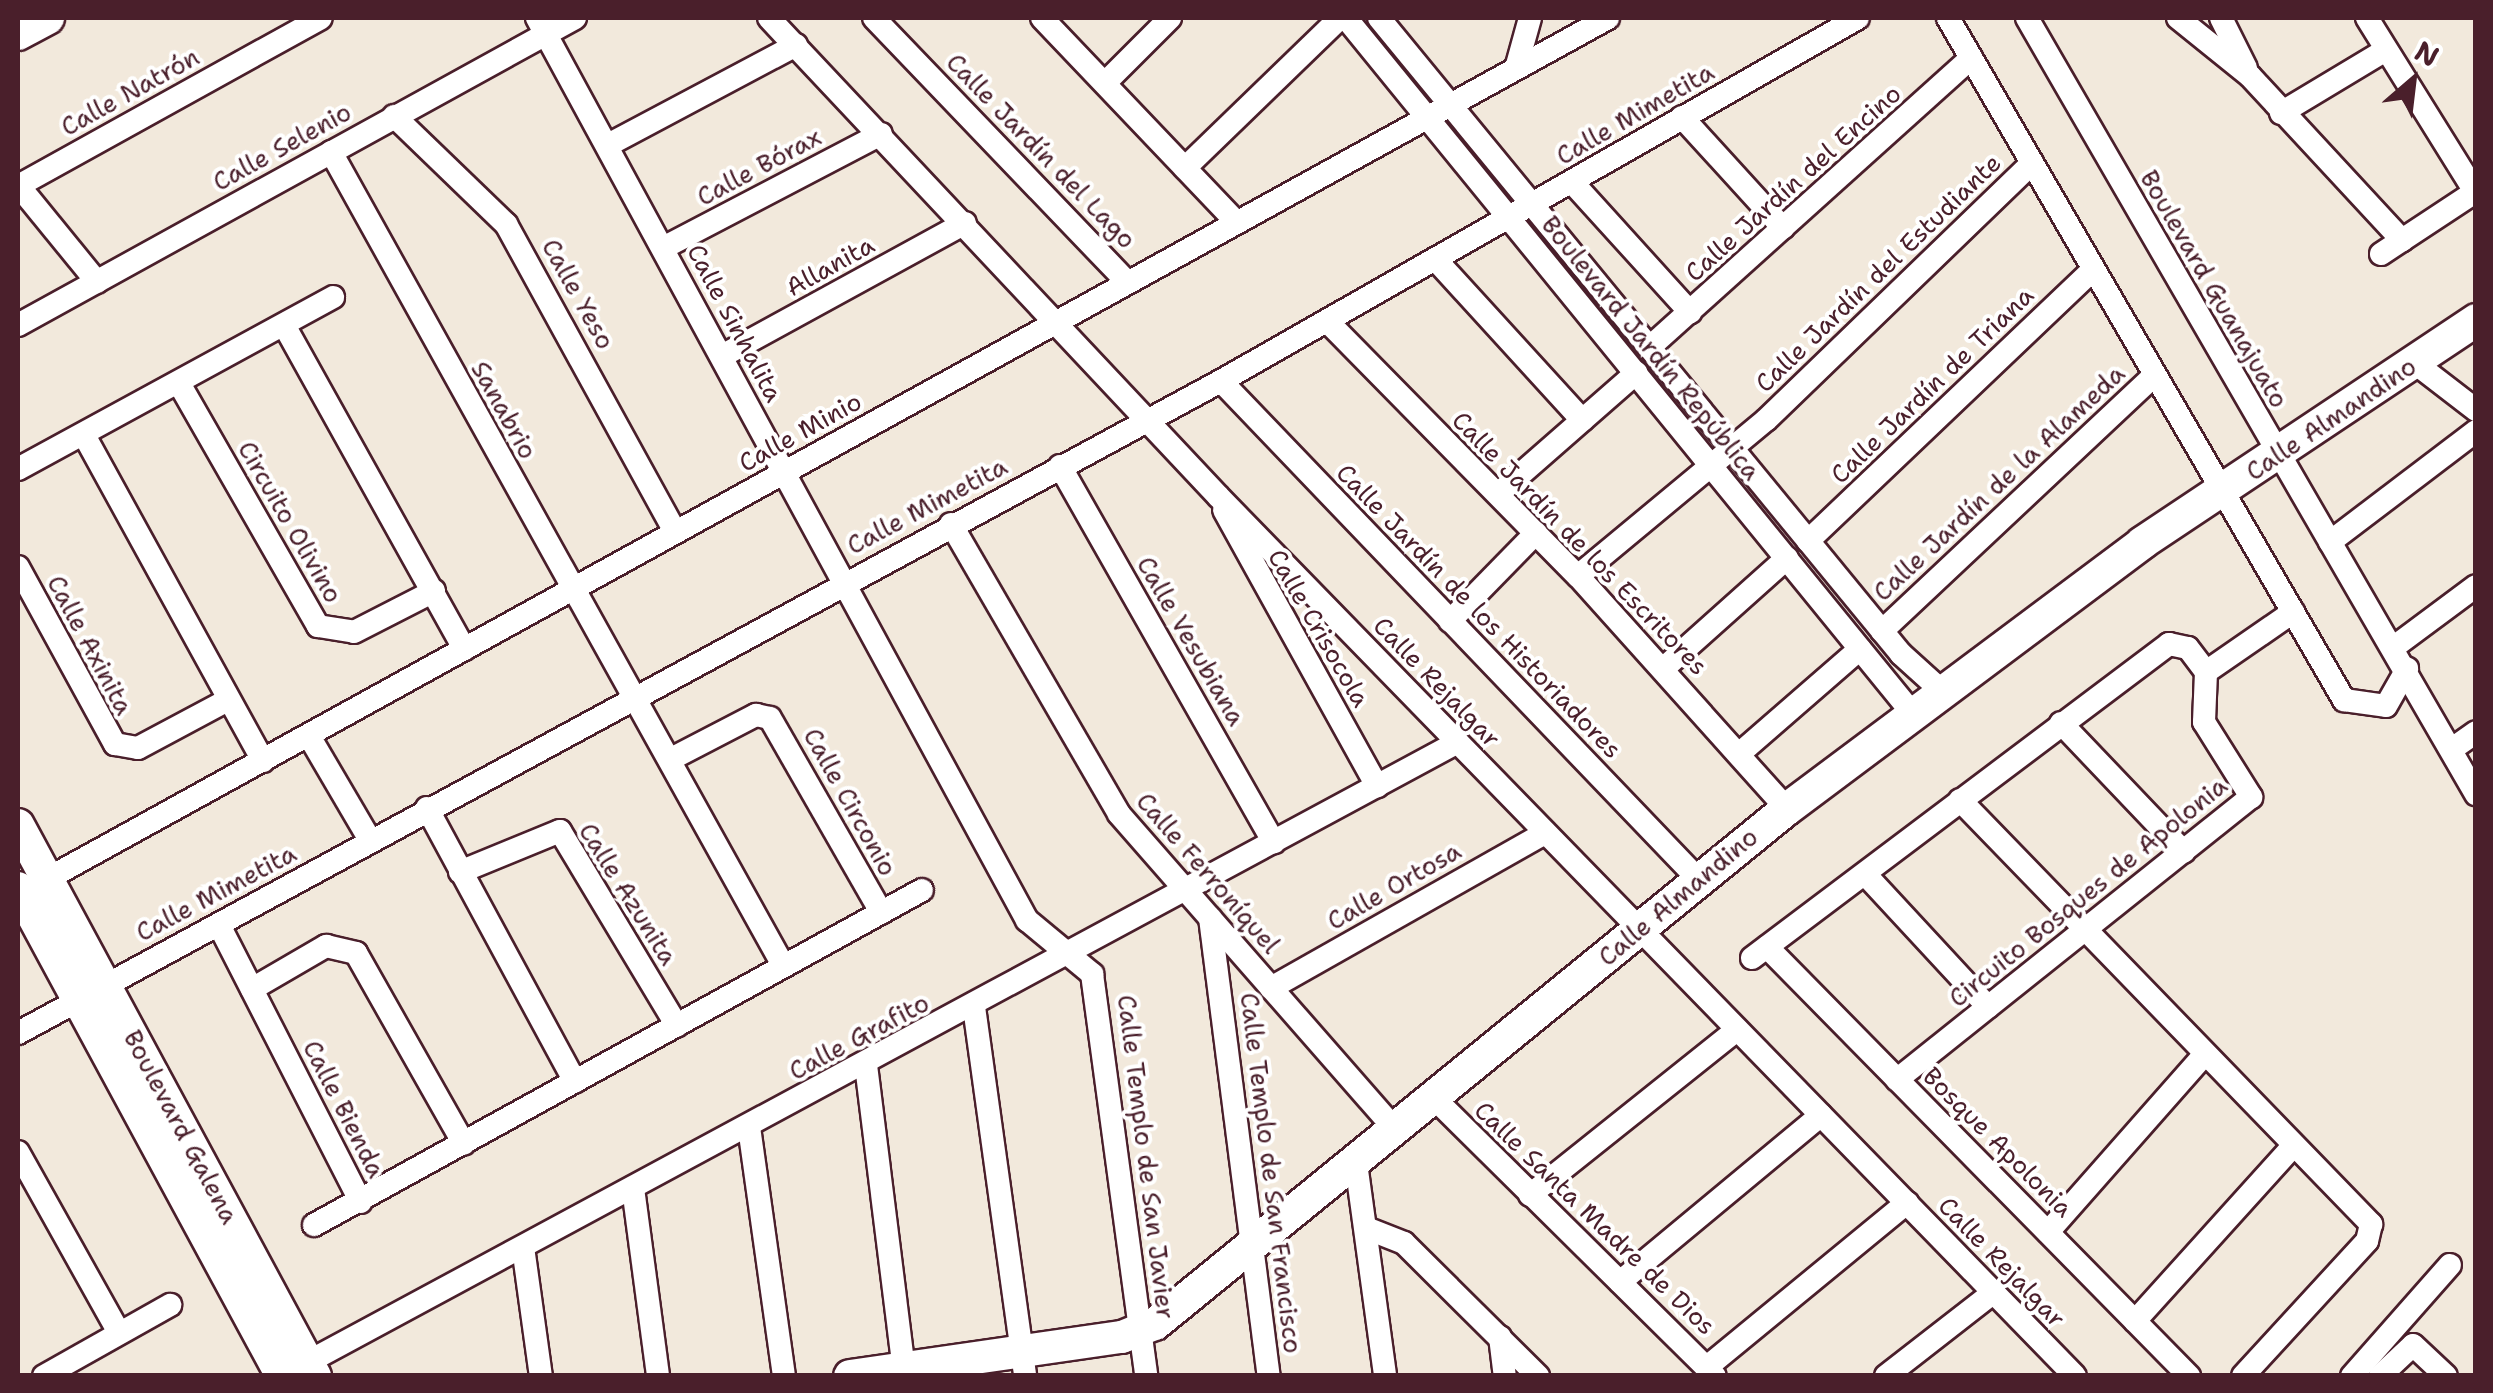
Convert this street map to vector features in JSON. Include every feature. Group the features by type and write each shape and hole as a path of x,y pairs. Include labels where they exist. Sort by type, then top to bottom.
{"street":[{"path":"18,34 48,18"},
{"name":"Calle Natrón","path":"18,186 322,18"},
{"name":"Calle Selenio","path":"18,325 394,116 541,26 575,18"},
{"name":"Calle Rejalgar","path":"770,18 1218,496 2074,1376"},
{"path":"1042,18 1235,222"},
{"path":"1105,83 1170,18"},
{"path":"1185,168 1343,18"},
{"name":"Boulevard Jardín República","path":"1343,18 1913,714"},
{"name":"Boulevard Jardín República","path":"1379,18 1882,631 1943,692"},
{"path":"1517,65 1530,18"},
{"name":"Calle Minio","path":"26,889 309,736 674,530 786,473 1125,280 1608,18"},
{"name":"Calle Mimetita","path":"18,1033 632,695 1220,381 1858,18"},
{"path":"1948,18 2344,700 2386,706 2406,669"},
{"name":"Boulevard Guanajuato","path":"2027,18 2476,794"},
{"path":"2178,18 2250,76 2402,240"},
{"path":"2221,18 2250,76"},
{"path":"2366,18 2475,193 2381,254"},
{"name":"Calle Jardín del Lago","path":"884,21 1125,280"},
{"name":"Calle Sinhalita","path":"541,26 847,580 1027,920 1072,955"},
{"path":"608,146 796,45"},
{"path":"2282,113 2386,50"},
{"name":"Calle Jardín del Encino","path":"1650,347 1971,58"},
{"name":"Calle Yeso","path":"394,116 516,239 674,530"},
{"path":"1682,117 1783,228"},
{"name":"Calle Bórax","path":"663,248 881,134"},
{"name":"Sanabrio","path":"331,152 632,695"},
{"name":"Calle Jardín del Estudiante","path":"1578,576 1734,449 2032,163"},
{"path":"1572,182 1690,312"},
{"path":"18,186 97,282"},
{"name":"Allanita","path":"722,356 965,223"},
{"path":"1436,260 1582,420"},
{"name":"Calle Jardín de Triana","path":"1808,541 2093,270"},
{"path":"18,468 180,385 333,297"},
{"name":"Calle Jardín de los Escritores","path":"1327,321 1578,576 1786,808"},
{"path":"284,325 464,650"},
{"name":"Calle Almandino","path":"850,1376 1023,1364 1140,1332 1436,1100 1786,808 2222,490 2416,363 2474,330"},
{"path":"2416,363 2473,403"},
{"path":"1498,494 1636,373"},
{"name":"Calle Jardín de la Alameda","path":"1882,631 2155,375"},
{"name":"Calle Jardín de los Historiadores","path":"1220,381 1698,879"},
{"name":"Circuito Olivino","path":"180,385 328,633 354,632 434,591"},
{"path":"2330,542 2476,431"},
{"path":"84,434 226,701 263,761"},
{"name":"Calle Vesubiana","path":"1060,466 1274,842"},
{"name":"Calle Crisocola","path":"1218,496 1377,786"},
{"name":"Calle Ferroníquel","path":"951,524 1102,787 1210,918 1396,1130"},
{"path":"1450,620 1536,533"},
{"path":"1664,668 1787,558"},
{"name":"Calle Axinita","path":"18,568 115,744 138,748 226,701"},
{"path":"2394,647 2476,586"},
{"path":"2206,672 2293,612"},
{"name":"Bosque Apolonia","path":"2189,1376 1898,1080 1760,952 2164,648 2181,644 2206,672"},
{"path":"1739,754 1860,649"},
{"name":"Circuito Bosques de Apolonia","path":"1898,1080 2252,794 2204,722 2206,672"},
{"path":"632,695 672,759 783,965"},
{"name":"Calle Circonio","path":"672,759 756,715 770,718 881,912 676,1026"},
{"path":"2061,723 2184,852"},
{"path":"2452,750 2476,732"},
{"path":"309,736 370,840"},
{"name":"Calle Grafito","path":"297,1372 1072,955 1458,742"},
{"path":"1960,800 2367,1217 2371,1233 2243,1376"},
{"path":"427,808 575,1082 676,1026"},
{"name":"Boulevard Galena","path":"18,825 26,889 91,990 297,1372"},
{"name":"Calle Azunita","path":"460,872 560,832 676,1026"},
{"name":"Calle Ortosa","path":"1271,988 1545,833"},
{"path":"1865,874 1988,1007"},
{"path":"881,912 922,890"},
{"name":"Calle Templo de San Francisco","path":"1210,918 1269,1376"},
{"name":"Calle Bienda","path":"219,925 361,1202 575,1082"},
{"path":"252,988 326,946 356,953 464,1144"},
{"name":"Calle Templo de San Javier","path":"1072,955 1097,989 1146,1376"},
{"path":"974,1008 1023,1364"},
{"path":"1530,1195 1737,1030"},
{"path":"2048,1232 2204,1054"},
{"path":"866,1065 905,1372"},
{"name":"Calle Santa Madre de Dios","path":"1436,1100 1711,1371"},
{"path":"1620,1282 1821,1115"},
{"path":"749,1127 784,1376"},
{"path":"2135,1320 2294,1145"},
{"path":"18,1152 119,1332"},
{"path":"1356,1163 1386,1376"},
{"path":"634,1188 658,1376"},
{"path":"314,1225 361,1202"},
{"path":"1711,1371 1907,1204"},
{"path":"1366,1228 1404,1243 1538,1376"},
{"path":"523,1247 541,1376"},
{"path":"2352,1376 2450,1265"},
{"path":"1886,1376 1994,1292"},
{"path":"44,1376 170,1305"},
{"path":"1500,1337 1505,1376"},
{"path":"2380,1376 2405,1348 2418,1347 2446,1376"}]}
